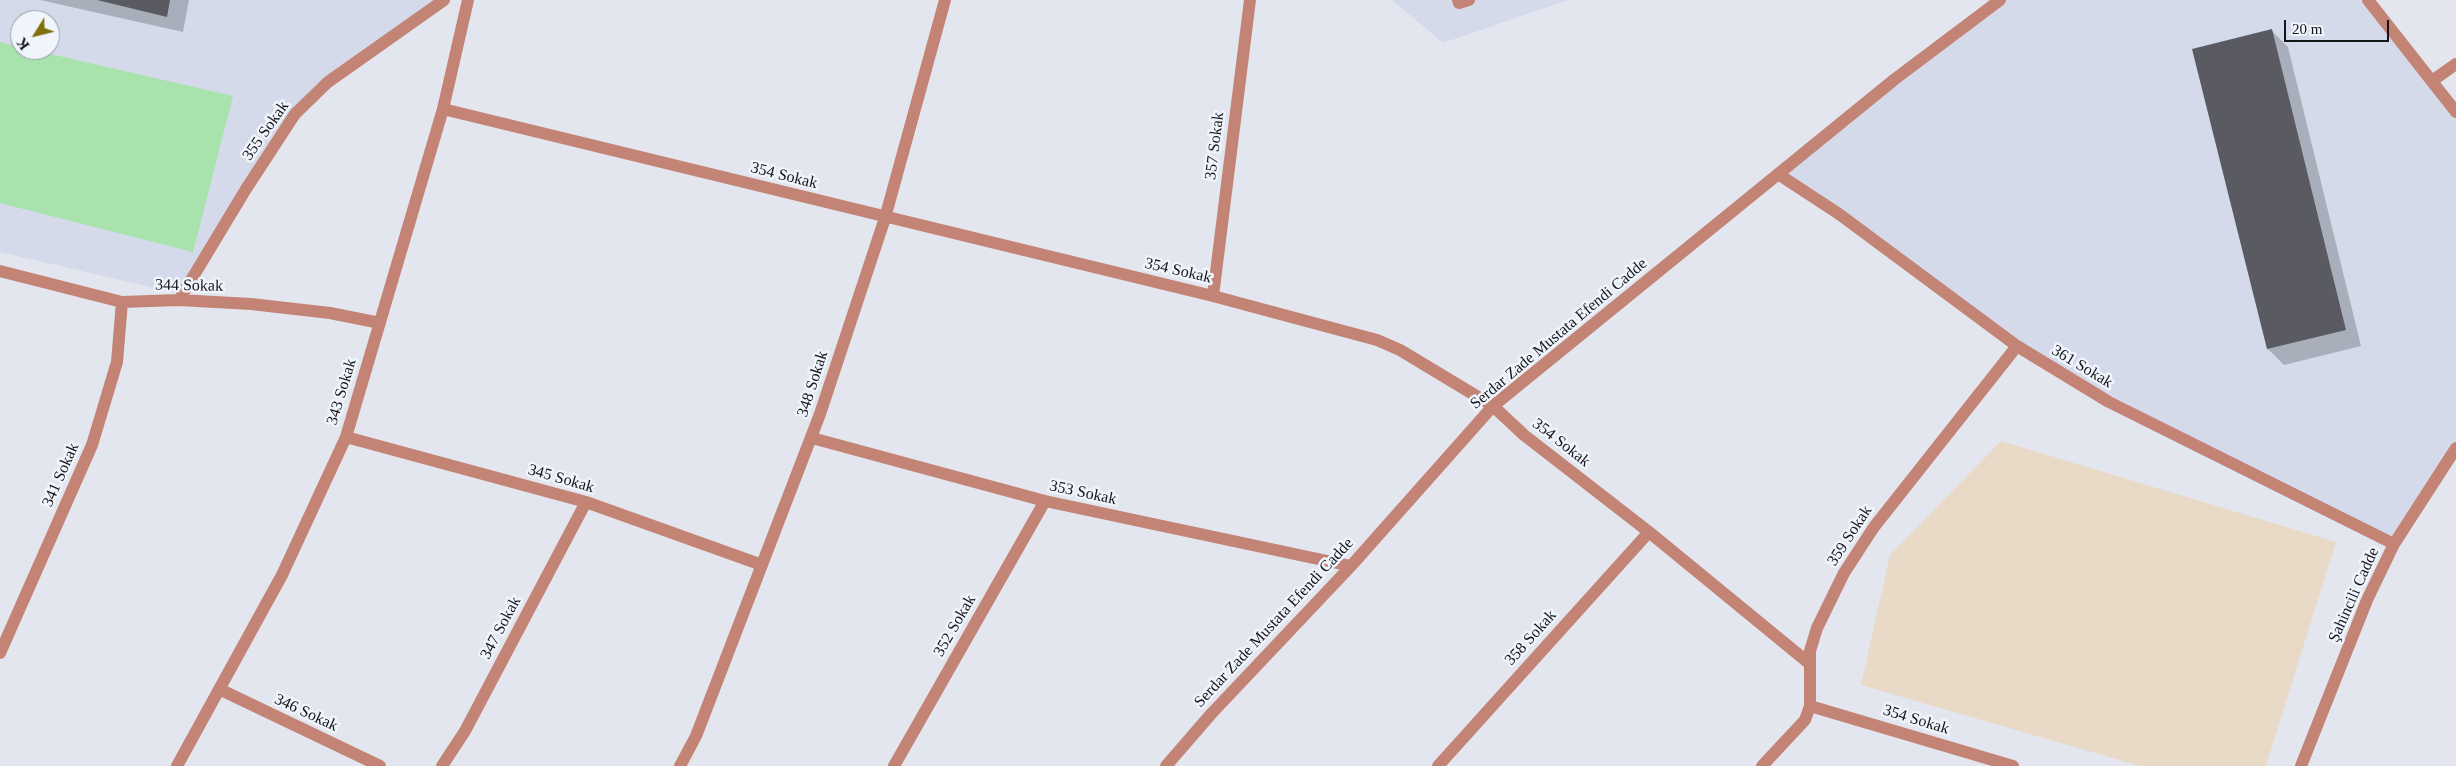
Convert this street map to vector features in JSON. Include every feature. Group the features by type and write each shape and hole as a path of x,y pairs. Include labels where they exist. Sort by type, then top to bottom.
{"street":[{"name":"355 Sokak","path":"179,300 246,189 295,114 328,82 444,0"},
{"name":"343 Sokak","path":"177,766 282,575 346,437 443,109 468,0"},
{"name":"348 Sokak","path":"680,766 696,736 812,438 884,218 944,0"},
{"name":"357 Sokak","path":"1213,296 1250,0"},
{"path":"1458,0 1460,3 1469,0"},
{"name":"Serdar Zade Mustata Efendi Cadde","path":"1167,766 1212,712 1351,566 1493,406 1895,79 2000,0"},
{"path":"2368,0 2456,112"},
{"path":"2432,81 2456,64"},
{"name":"354 Sokak","path":"443,109 884,218 1213,296 1376,340 1400,350 1493,406 1524,435 1649,532 1810,664"},
{"name":"361 Sokak","path":"1778,174 1839,214 2017,346 2109,402 2394,544"},
{"name":"344 Sokak","path":"0,270 122,302 179,300 251,304 330,313 380,323"},
{"name":"341 Sokak","path":"0,652 92,446 117,362 122,302"},
{"name":"359 Sokak","path":"1762,766 1805,720 1810,706 1810,651 1817,628 1844,573 1874,526 2017,346"},
{"name":"345 Sokak","path":"346,437 586,502 762,565"},
{"name":"353 Sokak","path":"812,438 1045,501 1351,566"},
{"name":"Şahincili Cadde","path":"2301,766 2367,600 2394,544 2456,448"},
{"name":"352 Sokak","path":"894,766 1045,501"},
{"name":"347 Sokak","path":"442,766 465,731 586,502"},
{"name":"358 Sokak","path":"1438,766 1649,532"},
{"name":"346 Sokak","path":"219,689 380,766"},
{"name":"354 Sokak","path":"1810,706 2013,766"}],"shaded area":[{"path":"0,0 434,0 325,77 243,184 176,293 0,252"},
{"path":"1392,0 1568,0 1443,43"},
{"path":"2000,0 2374,0 2456,112 2456,457 2394,544 2017,346 1778,174"},
{"path":"2001,441 2336,542 2266,766 2140,766 1861,685 1890,555"}],"green space":[{"path":"0,42 10,44 10,60 60,60 60,56 233,96 193,252 0,203"}],"building":[{"path":"97,0 170,0 167,17"},
{"path":"2272,29 2346,330 2267,349 2192,49"}]}
